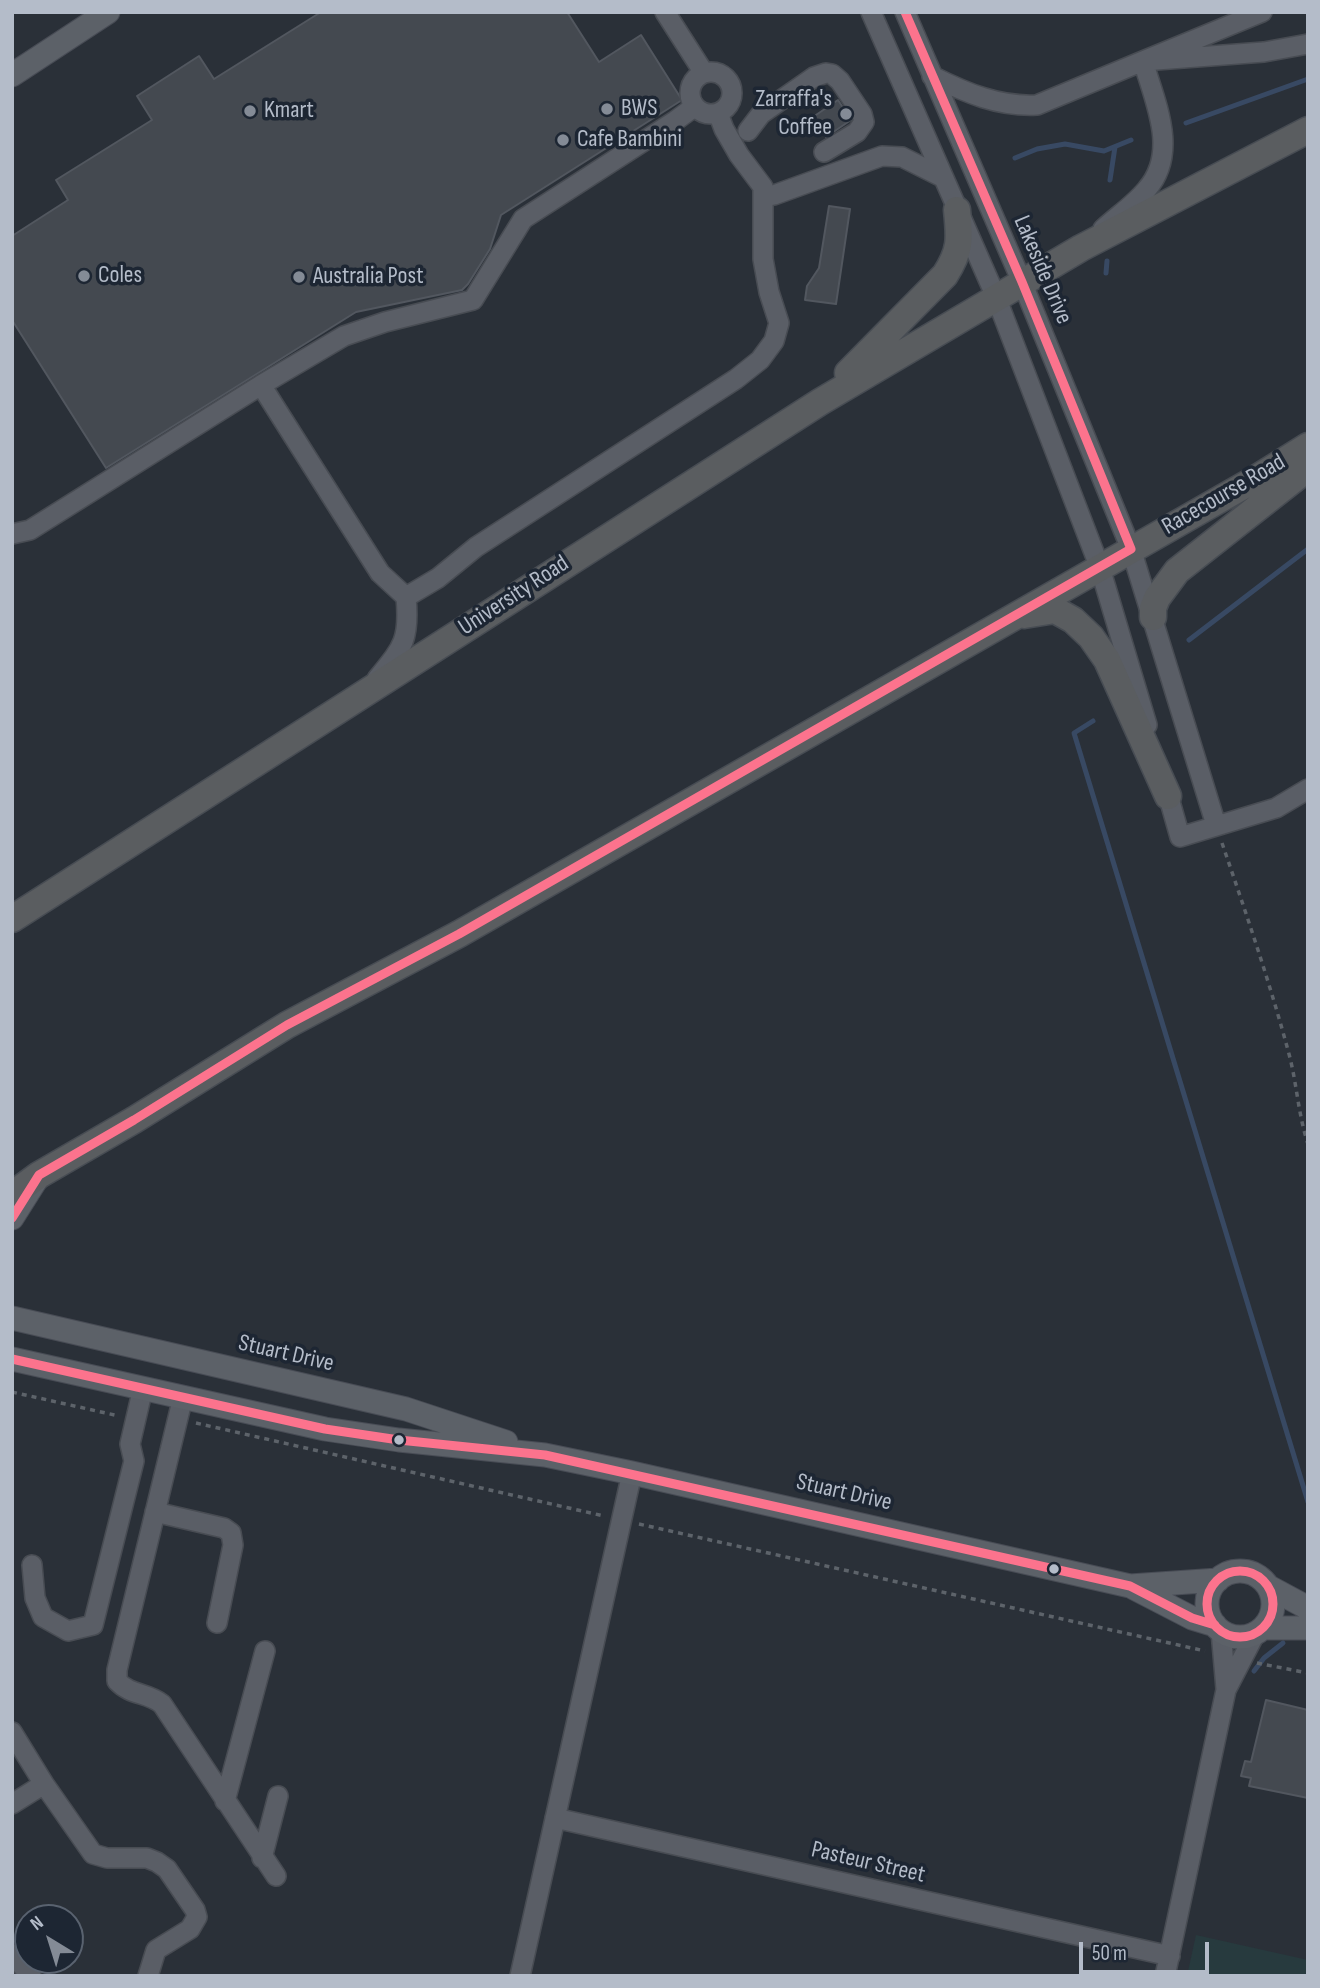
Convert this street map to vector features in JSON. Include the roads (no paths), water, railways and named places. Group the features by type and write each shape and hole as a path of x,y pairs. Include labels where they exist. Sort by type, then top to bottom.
{"highway":[{"path":"1022,282 1081,248 1308,130"},
{"path":"820,402 945,275 956,258 960,241 957,211"},
{"name":"University Road","path":"12,919 820,402 1022,282"},
{"name":"Racecourse Road","path":"12,1195 39,1175 134,1120 287,1025 459,934 1252,481 1308,446"},
{"path":"1153,617 1157,598 1177,571 1308,468"},
{"path":"1016,616 1055,610 1073,620 1091,637 1107,660 1168,796"}],"main road":[{"path":"12,75 102,14"},
{"path":"12,1218 39,1175"},
{"name":"Stuart Drive","path":"14,1318 406,1409 545,1455"},
{"name":"Stuart Drive","path":"12,1359 143,1388 181,1408 374,1436 545,1455 1130,1586 1192,1618 1216,1636"},
{"path":"1308,1608 1245,1572 1226,1575 1218,1580 1208,1598 1216,1636 1237,1637 1259,1631 1308,1628"},
{"name":"Stuart Drive","path":"1130,1586 1218,1580"},
{"path":"1259,1631 1273,1608 1269,1587"}],"street":[{"path":"665,12 704,73"},
{"path":"871,12 996,297 1100,568 1180,837 1276,808 1308,789"},
{"name":"Lakeside Drive","path":"905,12 1022,282 1130,549 1216,825"},
{"path":"932,76 971,95 1022,106 1037,105 1262,12"},
{"path":"1143,61 1264,52 1308,44"},
{"path":"1081,248 1147,190 1161,168 1165,152 1160,119 1143,61"},
{"path":"704,73 719,74 729,83 732,90 729,104 718,113 705,114 694,107 689,94 690,87 693,81 704,73"},
{"path":"748,131 761,114 814,77 832,74 840,81 862,114 864,122 857,132 824,152"},
{"path":"731,142 792,102"},
{"path":"12,534 30,530 344,336 385,322 473,300 523,219 694,107"},
{"path":"406,597 438,578 476,547 736,379 760,360 774,341 779,323 769,292 763,259 763,187 731,142 718,113"},
{"path":"764,197 882,156 902,157 942,177"},
{"path":"261,385 380,573 406,597 406,639 397,655 367,690"},
{"path":"32,1565 35,1598 43,1617 68,1631 93,1625 134,1461 130,1444 143,1388"},
{"path":"181,1408 117,1670 117,1681 125,1690 152,1696 162,1704 276,1876"},
{"path":"520,1976 632,1473"},
{"path":"155,1512 224,1528 231,1533 233,1545 217,1623"},
{"path":"1165,1976 1226,1690 1259,1631"},
{"path":"1216,1636 1226,1690"},
{"path":"225,1801 265,1651"},
{"path":"12,1732 93,1854 107,1858 147,1858 157,1862 167,1869 195,1910 197,1917 190,1929 156,1950 148,1976"},
{"path":"12,1804 44,1783"},
{"path":"262,1858 278,1796"},
{"name":"Pasteur Street","path":"555,1818 1170,1956"},
{"path":"12,1954 31,1976"}],"waterway":[{"path":"1186,123 1308,79"},
{"path":"1015,158 1037,149 1065,144 1104,151 1131,140"},
{"path":"1110,180 1115,147"},
{"path":"1106,273 1107,261"},
{"path":"1189,640 1308,549"},
{"path":"1093,721 1074,733 1308,1502"},
{"path":"1254,1671 1264,1658 1283,1643"}],"place":[{"name":"BWS","path":"607,109"},
{"name":"Kmart","path":"250,111"},
{"name":"Zarraffa's Coffee","path":"846,114"},
{"name":"Cafe Bambini","path":"563,140"},
{"name":"Coles","path":"84,276"},
{"name":"Australia Post","path":"299,277"}]}
